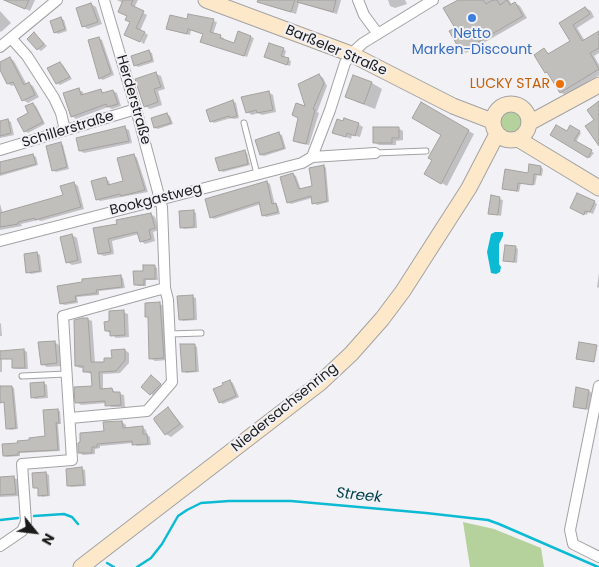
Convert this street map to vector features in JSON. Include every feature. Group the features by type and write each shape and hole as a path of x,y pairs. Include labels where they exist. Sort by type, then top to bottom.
{"main road":[{"name":"Barßeler Straße","path":"206,0 351,54 463,110 512,126 572,100 599,84"},
{"path":"512,126 548,156 599,188"},
{"name":"Niedersachsenring","path":"81,567 320,383 351,354 382,319 403,291 469,188 512,126"}],"street":[{"path":"0,46 57,0"},
{"name":"Herderstraße","path":"70,418 147,411 172,382 168,300 165,288 162,207 104,0"},
{"path":"358,0 364,15 378,34"},
{"path":"312,157 345,63 351,54 363,43 433,0"},
{"path":"11,38 27,56 54,98 61,113 65,130"},
{"name":"Schillerstraße","path":"0,150 136,109"},
{"name":"Bookgastweg","path":"0,241 302,162 312,157 375,153"},
{"path":"0,546 22,530 26,522 22,464 72,460 63,316 165,288"},
{"path":"599,386 570,530 573,544 599,557"}],"lane":[{"path":"244,123 257,174"},
{"path":"375,153 426,150"},
{"path":"170,334 201,333"},
{"path":"22,376 67,374"}],"green space":[{"path":"510,109 515,110 521,116 521,126 515,132 510,133 505,132 499,126 498,121 499,116 505,110"},
{"path":"463,522 494,529 541,548 544,567 470,567"}],"water":[{"path":"503,232 499,244 499,264 501,267 500,272 496,274 491,273 487,252 491,234"}],"building":[{"path":"4,0 29,0 25,9"},
{"path":"123,0 133,0 131,5 144,11 136,28 145,32 140,42 124,35 130,22 125,20 127,16 118,12"},
{"path":"258,0 295,0 291,12 257,2"},
{"path":"298,0 336,0 333,12 297,2"},
{"name":"Netto Marken-Discount","path":"458,0 483,0 486,4 497,0 500,5 507,0 510,5 515,2 523,16 461,52 449,31 455,28 443,8"},
{"path":"91,3 98,22 82,27 76,8"},
{"path":"585,7 590,14 573,25 582,41 599,31 599,48 590,53 599,69 560,93 534,55 544,48 548,54 570,41 559,23"},
{"path":"188,14 214,19 210,32 221,35 220,38 234,43 238,31 251,36 244,56 200,42 203,34 188,29 187,34 166,29 170,15 187,19"},
{"path":"61,17 65,29 54,33 50,21"},
{"path":"34,32 44,44 37,50 27,39"},
{"path":"99,37 111,73 99,79 88,40"},
{"path":"269,43 284,48 281,56 289,58 287,65 264,57"},
{"path":"149,50 152,60 134,66 131,56"},
{"path":"10,57 24,85 29,82 35,95 22,101 13,82 7,84 0,70 0,62"},
{"path":"60,62 70,77 56,84 47,68"},
{"path":"156,72 161,87 154,89 158,102 144,107 135,79"},
{"path":"319,74 324,83 313,109 315,110 306,144 293,141 298,118 292,115 296,103 305,106 298,84"},
{"path":"353,75 372,82 364,104 345,97"},
{"path":"79,88 81,95 101,89 102,93 113,90 118,104 107,107 106,104 71,117 63,93"},
{"path":"269,91 273,110 257,113 256,110 246,113 241,97"},
{"path":"233,100 237,116 230,118 229,116 210,122 206,110"},
{"path":"599,101 599,146 585,126 594,120 587,110"},
{"path":"421,102 469,130 441,184 424,174 432,160 428,158 441,135 412,118"},
{"path":"33,103 43,122 24,132 17,119 28,113 25,106"},
{"path":"167,113 171,123 154,128 151,118"},
{"path":"344,118 359,123 355,136 347,133 346,137 332,133 337,119 343,121"},
{"path":"8,119 11,133 0,136 0,121"},
{"path":"556,125 567,131 570,125 580,131 574,140 592,150 588,158 550,135"},
{"path":"125,126 129,141 79,151 76,138"},
{"path":"373,127 399,127 399,138 392,138 392,143 373,143"},
{"path":"279,132 284,148 260,155 255,140"},
{"path":"61,142 67,167 52,171 46,146"},
{"path":"245,150 248,164 219,171 215,158"},
{"path":"33,154 36,164 0,174 0,162"},
{"path":"134,154 145,190 96,200 91,181 106,177 108,185 123,181 117,158"},
{"path":"529,164 541,166 540,175 534,174 533,185 518,183 517,191 502,189 505,169 528,173"},
{"path":"324,165 327,201 312,204 311,196 287,203 280,177 293,173 299,189 312,186 309,168"},
{"path":"267,181 272,204 276,203 278,212 262,216 259,202 210,218 205,199"},
{"path":"74,182 81,207 35,220 35,218 18,222 18,224 0,227 0,213 63,195 60,186"},
{"path":"577,193 595,201 590,212 585,211 584,215 570,208"},
{"path":"491,195 500,197 498,215 488,214"},
{"path":"194,210 194,227 180,228 179,211"},
{"path":"151,213 155,228 149,230 151,239 140,242 137,232 108,239 111,252 98,254 93,228 117,224 116,220"},
{"path":"72,234 78,260 66,263 60,237"},
{"path":"505,245 516,246 514,262 503,261"},
{"path":"37,252 40,271 26,273 24,254"},
{"path":"143,265 155,265 155,279 144,279 144,285 134,285 133,271 143,271"},
{"path":"121,275 122,287 96,290 97,293 75,296 76,301 60,304 57,286 82,282 82,279"},
{"path":"193,295 194,319 179,320 177,296"},
{"path":"160,302 164,358 149,359 148,317 145,317 145,303"},
{"path":"124,310 125,335 110,336 110,331 105,331 104,322 109,321 109,311"},
{"path":"88,318 91,362 104,362 104,358 112,358 111,350 125,349 125,360 116,371 99,372 100,389 112,388 113,392 120,392 121,405 105,406 105,401 75,403 74,387 92,386 91,372 83,372 83,366 75,366 74,320"},
{"path":"55,341 57,363 41,365 38,342"},
{"path":"579,342 597,345 594,362 576,359"},
{"path":"180,344 195,344 196,371 182,372"},
{"path":"24,349 25,368 12,368 12,359 0,359 0,351"},
{"path":"151,375 161,384 150,395 141,387"},
{"path":"230,380 236,396 219,403 213,389"},
{"path":"44,382 45,396 31,398 30,383"},
{"path":"0,386 12,386 16,428 6,429 4,402 0,403"},
{"path":"576,387 589,390 586,409 573,407"},
{"path":"168,407 180,424 165,435 154,418"},
{"path":"58,409 59,423 56,423 58,450 18,452 18,455 3,456 2,444 18,443 17,441 45,436 43,410"},
{"path":"122,421 123,428 143,426 143,434 147,434 148,444 132,445 132,441 97,444 97,447 92,447 92,453 78,453 80,433 104,431 103,422"},
{"path":"82,467 84,485 67,486 66,469"},
{"path":"46,472 48,495 38,496 38,488 33,488 32,473"},
{"path":"14,476 16,494 0,495 0,477"}],"waterway":[{"name":"Streek","path":"137,567 151,558 162,544 178,516 201,503 229,501 291,501 488,520 598,567"},
{"name":"Streek","path":"34,516 64,514 72,517 78,524"},
{"name":"Streek","path":"0,520 18,518"},
{"name":"Streek","path":"107,563 114,567"}],"place":[{"name":"Netto Marken-Discount","path":"472,18"},
{"name":"LUCKY STAR","path":"560,84"}]}
